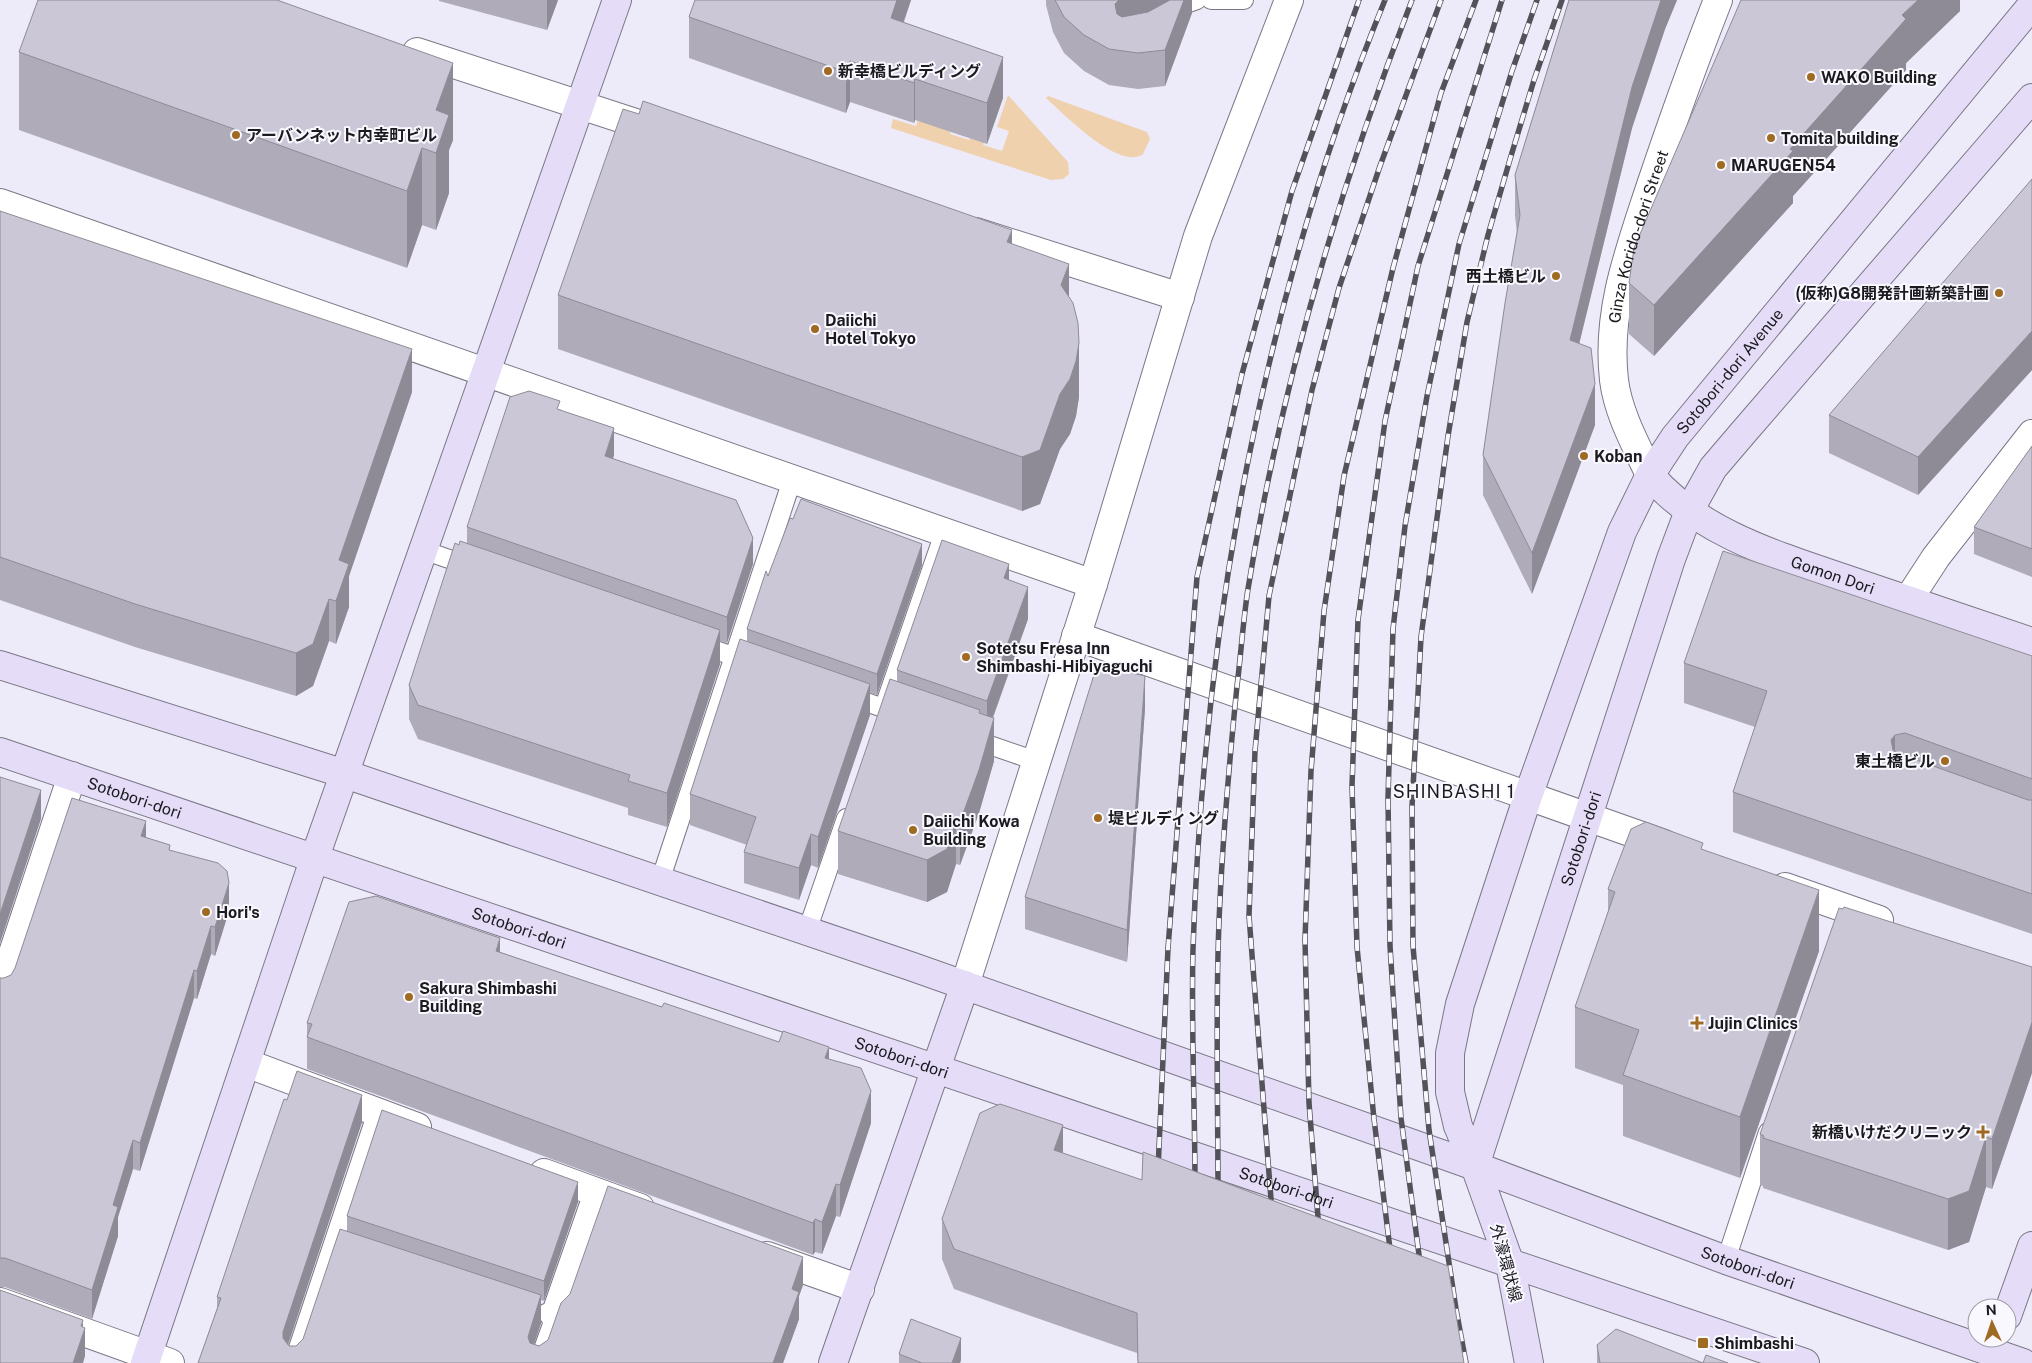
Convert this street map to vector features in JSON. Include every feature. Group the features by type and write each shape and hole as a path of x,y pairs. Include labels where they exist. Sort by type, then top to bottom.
{"main road":[{"path":"154,1360 246,1063 315,857 617,0"},
{"name":"Sotobori-dori Avenue","path":"1528,796 1622,532 1650,475 1675,437 2032,5"},
{"path":"1689,512 1713,468 1730,447 2032,98"},
{"name":"Gomon Dori","path":"1650,475 1664,491 1689,512 1710,524 1776,554 2032,642"},
{"name":"Sotobori-dori","path":"1475,1166 1671,559 1689,512"},
{"name":"Sotobori-dori","path":"0,665 345,774 965,985 1475,1166 1726,1260 1967,1336"},
{"name":"Sotobori-dori","path":"0,752 315,857 1805,1363"},
{"path":"1475,1166 1458,1126 1450,1092 1450,1053 1460,1004 1528,796"},
{"path":"833,1363 965,985"},
{"name":"外濠環状線","path":"1475,1166 1510,1264 1529,1363"},
{"path":"2013,1298 2032,1246"},
{"name":"Sotobori-dori","path":"2000,1348 2023,1363"}],"street":[{"path":"965,985 1093,584 1198,236 1289,0"},
{"name":"Ginza Korido-dori Street","path":"1650,475 1629,429 1614,382 1611,347 1620,279 1681,97 1718,0"},
{"path":"396,46 676,136"},
{"path":"0,203 1093,584"},
{"path":"948,223 1180,297"},
{"path":"1908,600 1936,556 2032,434"},
{"path":"1076,636 1689,853"},
{"path":"0,992 72,776"},
{"path":"1762,879 1842,916 1901,928"},
{"path":"246,1063 442,1136"},
{"path":"524,1166 662,1217"},
{"path":"555,1316 598,1193"},
{"path":"745,1247 860,1290"},
{"path":"0,1302 154,1360"}],"lane":[{"path":"1163,28 1181,6 1197,0"},
{"path":"1211,0 1244,0"},
{"path":"660,881 792,480"},
{"path":"877,727 944,533"},
{"path":"423,550 491,573"},
{"path":"678,638 771,670"},
{"path":"836,692 919,720"},
{"path":"954,733 1036,761"},
{"path":"806,931 851,802"},
{"path":"294,1363 377,1112"},
{"path":"1726,1260 1772,1118"},
{"path":"334,1242 352,1249"},
{"path":"527,1307 555,1316 538,1363"}],"shaded area":[{"path":"1008,95 1068,162 1069,174 1063,179 1051,180 891,128 893,119 916,126 924,104 956,115 950,134 969,140 975,122 989,127 983,145 1002,151 1009,131 997,127"},
{"path":"1048,96 1147,132 1150,139 1143,154 1133,157 1120,155 1107,148 1065,116 1046,98"}],"building":[{"path":"38,0 277,0 453,63 436,110 449,115 436,153 422,148 407,191 19,52"},
{"path":"695,0 897,0 891,18 1003,57 987,103 915,79 914,83 850,61 846,72 689,17"},
{"path":"1055,0 1119,0 1115,4 1117,14 1122,17 1148,12 1170,0 1184,0 1165,50 1138,53 1109,49 1084,35 1064,17"},
{"name":"西土橋ビル","path":"1569,0 1661,0 1632,87 1570,340 1591,348 1595,384 1532,553 1483,455 1520,215 1515,175"},
{"path":"1741,0 1918,0 1902,15 1906,19 1790,149 1793,151 1654,305 1629,283 1634,248"},
{"name":"Daiichi Hotel Tokyo","path":"643,101 1012,230 1007,242 1069,264 1061,285 1073,303 1078,323 1079,343 1070,379 1060,394 1040,450 1022,457 558,295 623,109 639,114"},
{"name":"(仮称)G8開発計画新築計画","path":"2032,179 2032,331 1918,457 1829,415"},
{"path":"0,211 412,349 339,560 349,564 336,601 329,599 313,644 296,653 135,604 0,557"},
{"path":"529,391 560,401 557,409 614,428 605,456 736,500 753,538 727,617 467,527 510,397"},
{"path":"2032,446 2032,549 1974,527"},
{"path":"801,499 922,544 877,674 747,629 766,571 768,576 790,518 793,519"},
{"name":"Sotetsu Fresa Inn Shimbashi-Hibiyaguchi","path":"942,540 1009,564 1004,578 1028,587 987,701 897,670"},
{"path":"460,541 720,630 667,793 628,781 630,775 418,705 409,685 455,543 459,545"},
{"path":"1723,551 2032,656 2032,779 1905,733 1895,735 1891,740 1893,750 1897,753 2032,800 2032,894 1733,792 1767,691 1684,663"},
{"path":"740,639 870,684 818,837 811,834 799,868 744,852 756,817 690,794"},
{"name":"堤ビルディング","path":"1097,665 1145,676 1127,930 1025,897"},
{"path":"890,679 980,710 979,713 994,718 979,770 960,822 956,821 947,849 927,860 838,831"},
{"path":"0,777 41,790 0,914"},
{"path":"72,798 146,821 141,836 170,845 169,850 218,863 227,871 229,883 215,927 211,926 197,971 194,970 140,1143 133,1140 113,1205 118,1207 92,1290 5,1258 0,1258 0,978 11,975 15,968"},
{"path":"1646,822 1703,843 1701,849 1819,890 1740,1117 1623,1075 1639,1030 1575,1007 1615,892 1608,889 1631,829"},
{"path":"376,896 500,938 496,951 662,1007 664,1003 779,1042 783,1031 829,1047 825,1058 861,1068 871,1091 840,1185 836,1184 822,1222 815,1219 813,1223 307,1037 312,1024 307,1023 349,902"},
{"path":"1844,907 2032,967 2032,1022 1992,1139 1986,1137 1969,1191 1948,1199 1763,1138 1764,1136 1760,1134 1839,908 1843,909"},
{"path":"297,1071 362,1095 283,1332 283,1338 289,1346 296,1346 303,1339 340,1229 541,1295 528,1337 530,1343 539,1346 548,1340 561,1303 570,1294 608,1186 803,1257 792,1289 799,1292 773,1363 198,1363 221,1298 217,1297 250,1198 284,1099 287,1100"},
{"path":"1000,1104 1063,1125 1054,1150 1142,1180 1143,1152 1448,1266 1464,1363 1138,1363 1137,1313 954,1249 942,1219 980,1113"},
{"path":"382,1110 578,1182 544,1281 347,1216"},
{"path":"0,1290 83,1320 81,1326 85,1328 73,1363 0,1363"},
{"path":"911,1319 961,1338 952,1363 922,1363 899,1354"},
{"path":"1616,1329 1703,1363 1600,1363 1597,1345"},
{"path":"1706,1355 1728,1363 1703,1363"}],"railway":[{"path":"1158,1170 1168,948 1197,577 1242,374 1292,191 1359,0"},
{"path":"1195,1186 1192,1008 1199,828 1210,707 1226,586 1247,466 1273,347 1305,229 1342,114 1385,0"},
{"path":"1218,1193 1217,1014 1221,887 1231,753 1248,589 1261,513 1277,438 1315,290 1360,144 1412,0"},
{"path":"1272,1212 1249,916 1255,751 1269,596 1312,390 1339,288 1380,166 1441,0"},
{"path":"1319,1230 1309,1103 1305,940 1311,771 1324,611 1344,476 1393,268 1441,93 1476,0"},
{"path":"1391,1257 1374,1119 1357,947 1352,786 1358,620 1385,421 1418,266 1502,0"},
{"path":"1421,1270 1401,1118 1390,946 1388,798 1393,629 1405,526 1427,396 1459,244 1512,71 1537,0"},
{"path":"1466,1363 1429,1130 1413,946 1412,807 1421,637 1448,436 1467,322 1488,235 1511,156 1534,80 1562,0"}],"place":[{"name":"新幸橋ビルディング","path":"828,71"},
{"name":"WAKO Building","path":"1811,77"},
{"name":"アーバンネット内幸町ビル","path":"236,135"},
{"name":"Tomita building","path":"1771,138"},
{"name":"MARUGEN54","path":"1721,165"},
{"name":"西土橋ビル","path":"1556,276"},
{"name":"(仮称)G8開発計画新築計画","path":"1999,293"},
{"name":"Daiichi Hotel Tokyo","path":"815,329"},
{"name":"Koban","path":"1584,456"},
{"name":"Sotetsu Fresa Inn Shimbashi-Hibiyaguchi","path":"966,657"},
{"name":"東土橋ビル","path":"1945,761"},
{"name":"堤ビルディング","path":"1098,818"},
{"name":"Daiichi Kowa Building","path":"913,830"},
{"name":"Hori's","path":"206,912"},
{"name":"Sakura Shimbashi Building","path":"409,997"},
{"name":"Jujin Clinics","path":"1697,1023"},
{"name":"新橋いけだクリニック","path":"1983,1132"},
{"name":"Shimbashi","path":"1703,1343"}],"district":[{"name":"SHINBASHI 1","path":"1454,791"}]}
